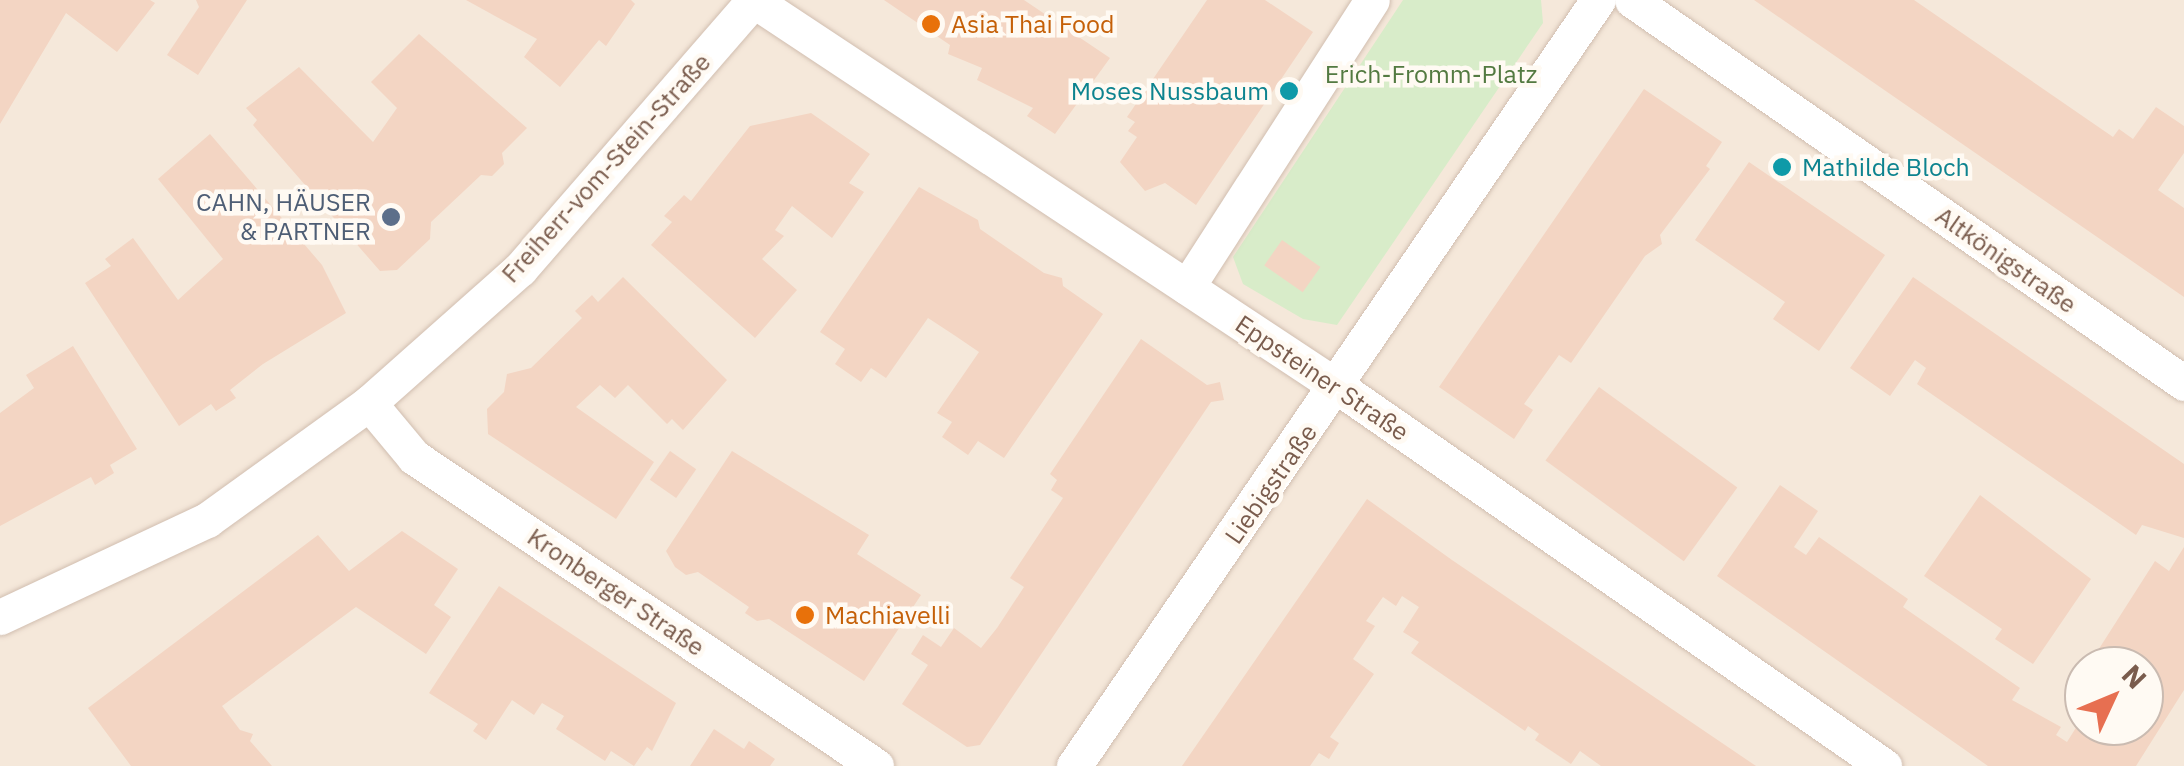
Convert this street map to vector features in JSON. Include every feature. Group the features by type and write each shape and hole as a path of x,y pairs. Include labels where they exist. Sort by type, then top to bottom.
{"street":[{"name":"Eppsteiner Straße","path":"754,0 1338,388 1884,766"},
{"name":"Freiherr-vom-Stein-Straße","path":"0,617 207,520 369,403 520,269 754,0"},
{"path":"1188,287 1372,0"},
{"name":"Liebigstraße","path":"1074,766 1338,388 1598,0"},
{"name":"Altkönigstraße","path":"1632,0 2184,383"},
{"name":"Kronberger Straße","path":"369,403 414,457 876,766"}],"shaded area":[{"path":"0,0 2184,0 2184,766 0,766"}],"green space":[{"name":"Erich-Fromm-Platz","path":"1403,0 1541,0 1543,23 1337,325 1303,319 1243,284 1233,257"}],"building":[{"path":"0,0 155,3 117,52 66,13 0,124"},
{"path":"196,0 247,0 198,75 167,55 199,7"},
{"path":"466,0 631,0 635,4 606,46 599,40 560,87 524,57 537,39"},
{"path":"884,0 1024,0 1110,58 1055,134 1027,116 1033,108 977,80 982,68 948,54 950,45"},
{"path":"1207,0 1265,0 1313,32 1196,205 1165,183 1145,191 1120,162 1137,137 1128,131 1135,122 1127,117"},
{"path":"1754,0 1914,0 2113,137 2119,129 2133,139 2156,107 2184,126 2184,153 2158,190 2184,208 2184,297"},
{"path":"419,34 527,128 502,153 504,164 492,176 481,175 431,222 430,239 397,270 380,271 253,125 257,120 246,108 299,67 373,142 397,108 371,82"},
{"path":"1644,89 1722,142 1706,166 1710,169 1660,235 1662,244 1645,256 1571,363 1559,355 1524,404 1533,410 1514,439 1439,387"},
{"path":"811,113 870,154 849,183 864,192 832,238 792,206 775,230 784,236 762,259 797,290 755,338 651,245 672,222 664,216 684,195 691,201 750,126"},
{"path":"210,134 322,265 346,313 263,364 230,390 236,398 216,411 211,404 179,426 85,283 111,266 105,259 133,238 178,300 223,259 158,179"},
{"path":"1749,162 1885,255 1819,351 1773,319 1785,302 1695,240"},
{"path":"919,187 978,220 980,229 1044,273 1062,278 1063,286 1103,314 1004,458 978,441 968,455 942,437 952,422 937,413 979,352 928,318 886,378 871,368 861,382 835,364 845,349 820,332"},
{"path":"1282,240 1321,267 1303,292 1264,265"},
{"path":"623,277 727,380 683,430 672,419 667,424 628,385 615,398 600,385 576,407 654,462 616,519 488,434 487,409 504,392 507,374 531,368 582,318 575,311 592,295 598,302"},
{"path":"1913,277 2184,464 2184,538 2142,525 2136,535 1917,384 1926,368 1915,360 1890,396 1850,368"},
{"path":"1141,339 1207,385 1220,382 1224,400 1211,402 980,745 967,747 902,704 928,665 911,654 923,635 941,647 954,628 981,648 997,628 1024,587 1010,578 1063,498 1051,490 1057,480 1050,474"},
{"path":"73,346 137,449 110,465 114,473 95,485 91,477 0,526 0,413 34,388 26,375"},
{"path":"1599,387 1737,488 1684,561 1546,461"},
{"path":"670,451 696,469 676,498 650,480"},
{"path":"732,451 869,535 857,554 921,595 864,681 769,619 757,621 745,613 749,607 698,572 686,575 675,567 666,551"},
{"path":"1780,485 1818,511 1794,547 1806,555 1819,537 1908,599 1903,607 2020,688 2012,700 2061,727 2056,735 2064,740 2064,746 2149,746 2136,766 1988,766 1717,576"},
{"path":"1980,495 2091,579 2033,664 1995,639 2002,629 1924,576"},
{"path":"1367,499 1756,766 1601,766 1580,751 1571,764 1535,740 1539,734 1528,726 1525,731 1411,653 1419,642 1403,632 1419,607 1402,596 1396,606 1383,597 1366,621 1375,626 1353,659 1374,674 1330,737 1339,743 1329,759 1319,753 1310,766 1182,766"},
{"path":"402,531 458,569 434,605 451,617 426,654 356,607 222,706 240,730 253,734 250,741 272,766 131,766 88,708 318,535 349,571"},
{"path":"2184,547 2184,690 2164,722 2164,646 2101,646 2155,561 2169,571"},
{"path":"499,586 676,703 652,751 647,747 634,766 611,751 605,761 556,729 564,716 542,703 534,715 512,700 486,740 473,731 478,724 429,693"},
{"path":"714,729 744,749 749,741 775,759 770,766 690,766"}],"place":[{"name":"Asia Thai Food","path":"931,24"},
{"name":"Moses Nussbaum","path":"1289,91"},
{"name":"Mathilde Bloch","path":"1782,167"},
{"name":"CAHN, HÄUSER & PARTNER","path":"391,217"},
{"name":"Machiavelli","path":"805,615"}]}
